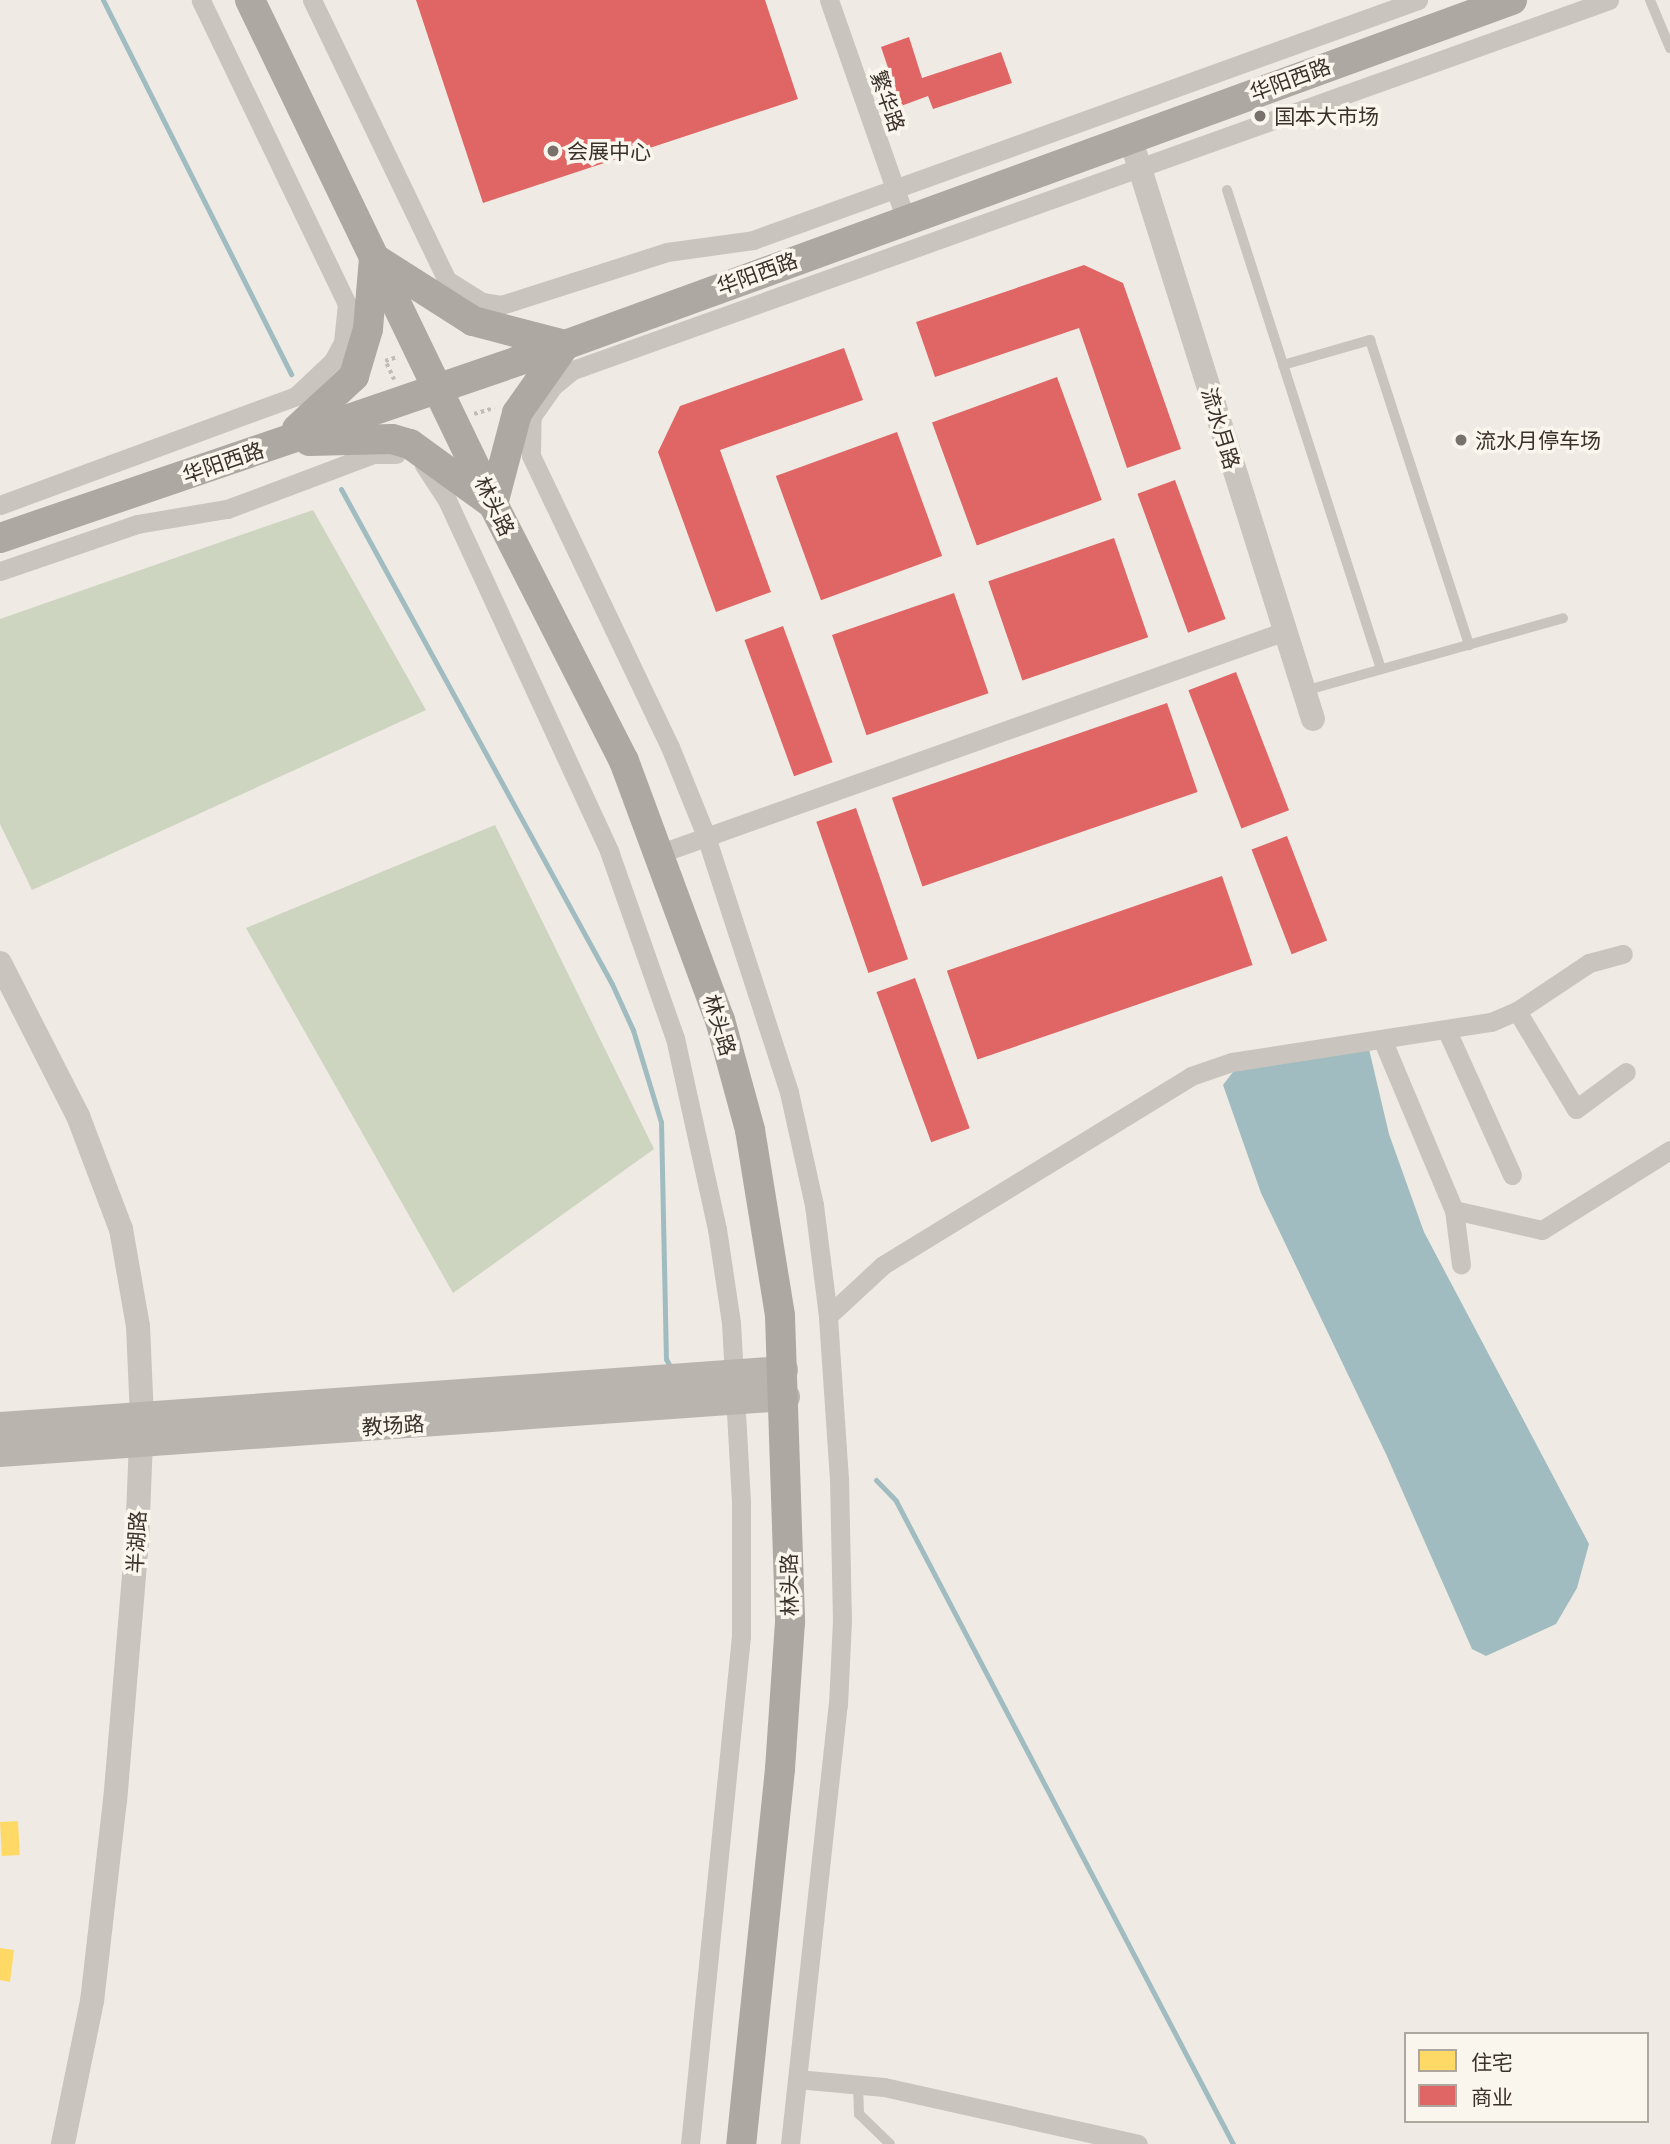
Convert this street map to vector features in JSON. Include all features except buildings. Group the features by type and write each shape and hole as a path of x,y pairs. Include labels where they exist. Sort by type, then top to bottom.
{"main road":[{"name":"林头路","path":"250,0 493,504 624,761 661,853 720,1020 750,1130 780,1316 785,1384 790,1622 779,1783 741,2144"},
{"name":"华阳西路","path":"0,538 565,345 905,217 1512,0"},
{"path":"374,258 474,321 565,345 517,413 493,504 410,444 392,439 282,441 354,376 368,329 374,258"},
{"name":"教场路","path":"0,1426 141,1429 785,1384"},
{"name":"教场路","path":"0,1453 141,1429"}],"street":[{"path":"0,505 296,396 334,361 343,342 347,304 201,0"},
{"path":"312,0 447,280 482,303 501,305 667,252 753,240 1418,0"},
{"name":"繁华路","path":"829,0 905,217"},
{"path":"790,2144 838,1705 842,1621 839,1479 828,1317 814,1205 789,1092 706,836 670,747 531,455 532,416 542,399 573,370 1609,0"},
{"name":"流水月路","path":"1130,137 1312,719"},
{"path":"0,572 137,524 227,509 373,454 409,459 423,465 436,478 579,779 656,978 705,1165 731,1323 741,1636 690,2144"},
{"path":"661,853 1285,631"},
{"path":"828,1317 883,1265 1191,1076 1232,1062 1447,1031 1517,1011 1589,963 1623,954"},
{"name":"半湖路","path":"0,963 78,1116 121,1229 138,1326 141,1429 137,1540 115,1800 92,2001 63,2144"},
{"path":"1517,1011 1576,1109 1626,1072"},
{"path":"1447,1031 1512,1175"},
{"path":"1382,1039 1454,1210 1461,1265"},
{"path":"1454,1210 1542,1230 1670,1150"},
{"path":"797,2080 858,2085 1138,2144"}],"lane":[{"path":"1650,0 1670,48"},
{"path":"1227,190 1381,669"},
{"path":"1283,365 1370,340 1469,645"},
{"path":"1304,691 1563,618"},
{"path":"858,2085 859,2114 890,2144"}],"green space":[{"path":"313,510 426,710 32,890 0,824 0,619"},
{"path":"495,825 654,1149 453,1293 246,928"}],"water":[{"path":"1369,1049 1389,1134 1424,1232 1589,1544 1577,1588 1556,1624 1486,1656 1472,1649 1386,1454 1261,1193 1223,1085 1239,1064"}],"waterway":[{"path":"103,0 291,374"},
{"path":"341,489 612,984 633,1030 661,1122 666,1359 671,1368"},
{"path":"876,1480 896,1501 1233,2144"}],"place":[{"name":"国本大市场","path":"1260,116"},
{"name":"会展中心","path":"553,151"},
{"name":"流水月停车场","path":"1461,440"}]}
